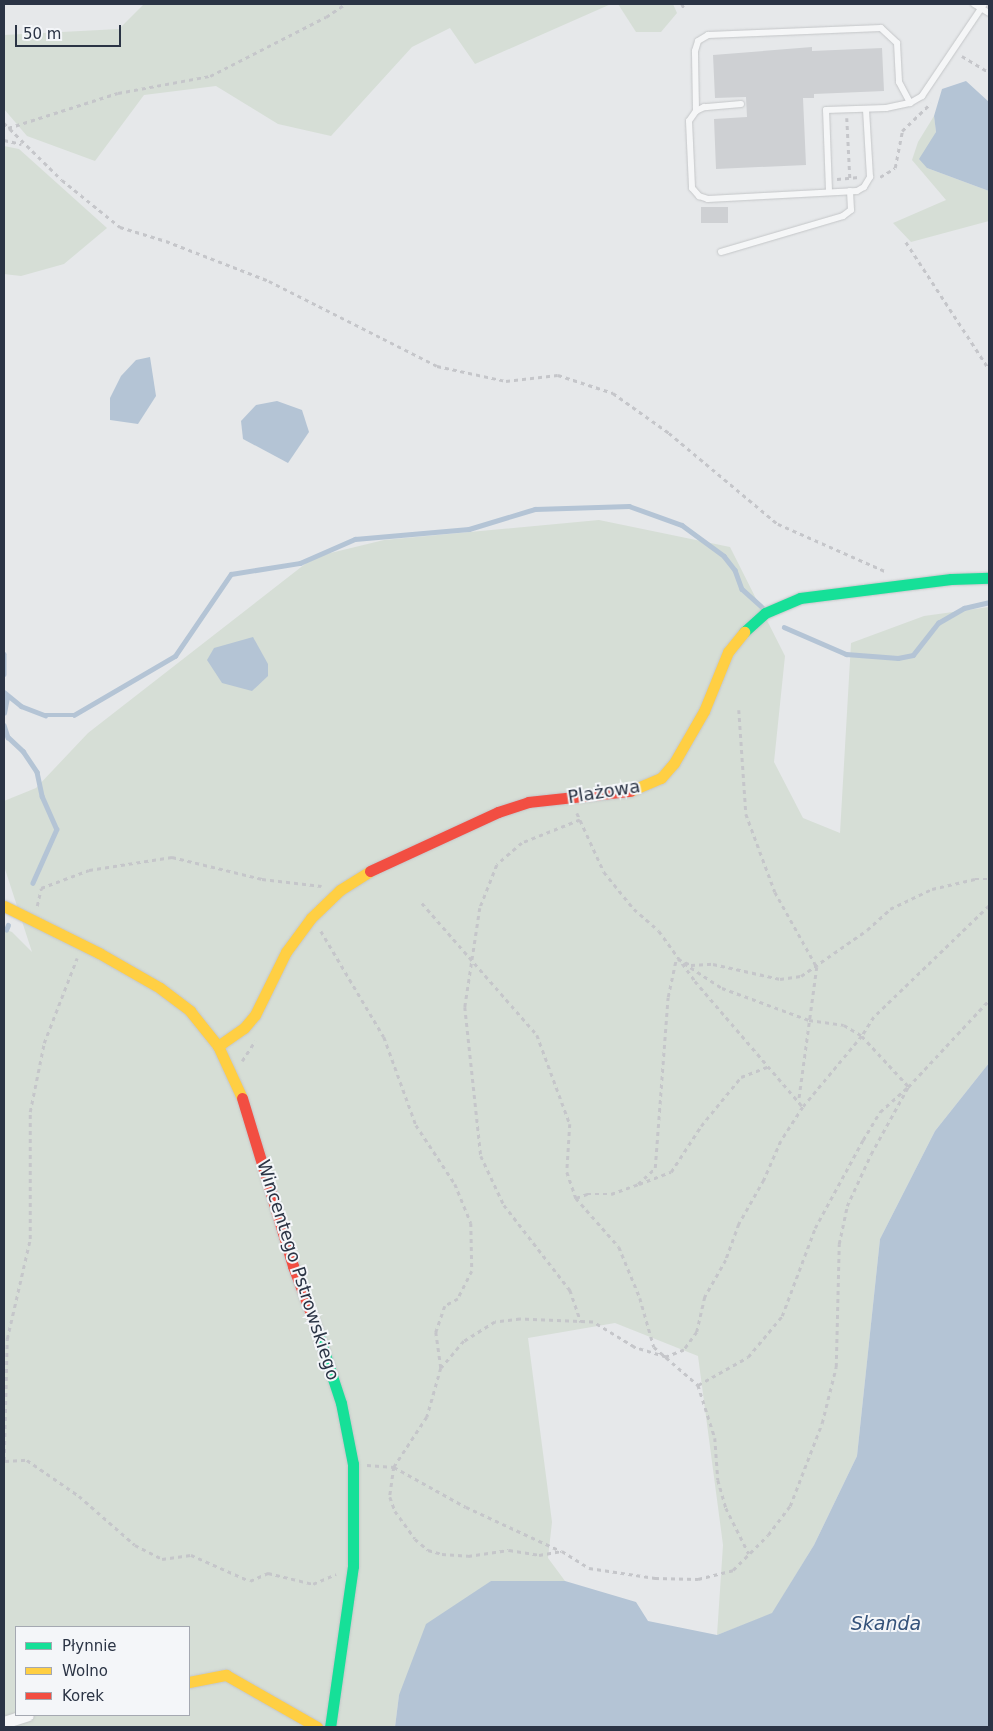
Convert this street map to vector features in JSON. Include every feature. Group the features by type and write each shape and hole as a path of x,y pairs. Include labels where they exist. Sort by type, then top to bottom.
{"street":[{"name":"Plażowa","path":"218,1046 244,1028 255,1014 286,952 311,918 340,890 389,861 484,817 528,802 630,791 661,778 674,763 704,711 728,652 750,624 781,604 951,579 989,578"},
{"name":"Wincentego Pstrowskiego","path":"4,906 82,944 160,988 190,1011 218,1046 250,1114 293,1266 320,1336 341,1403 353,1464 353,1566 330,1727"},
{"path":"190,1682 226,1674 317,1727"},
{"path":"4,1723 25,1716"}],"lane":[{"path":"974,4 982,6 989,13"},
{"path":"829,191 826,110 866,109 910,103 922,96 982,6"},
{"path":"696,111 696,51 698,41 708,35 881,28 897,43 899,82 910,103"},
{"path":"741,104 704,107 696,111 689,121 692,188 699,196 708,199 850,191 864,187 870,177 866,109"},
{"path":"722,252 843,216 851,210 850,191"}],"path":[{"path":"8,128 118,94 210,76 326,17 345,4"},
{"path":"682,4 684,8"},
{"path":"957,62 966,49"},
{"path":"962,56 989,72"},
{"path":"828,180 882,177 895,168 902,131 934,99"},
{"path":"847,109 850,191"},
{"path":"4,123 23,144 120,227 191,250 268,281 437,366 506,381 558,375 613,393 669,433 778,524 890,573"},
{"path":"4,140 23,144"},
{"path":"906,242 989,369"},
{"path":"739,710 746,814 775,892 818,967 799,1100"},
{"path":"573,797 580,820 604,872 634,910 658,931 676,958 803,1107"},
{"path":"580,820 522,844 497,865 480,908 470,962 465,1007 481,1156 504,1205 570,1290 581,1322"},
{"path":"37,909 41,888 89,870 172,857 262,879 340,890"},
{"path":"676,958 691,965 713,964 740,972 780,979 801,976 818,967 890,909 932,889 976,878 989,879"},
{"path":"422,903 470,962 496,985 537,1035 570,1124 567,1172 576,1198 619,1247 640,1298 654,1347 698,1385 715,1438 718,1480 726,1508 749,1554"},
{"path":"441,1368 464,1342 495,1322 520,1319 593,1322 634,1347 666,1357 684,1350 697,1332 705,1296 726,1260 739,1224 764,1180 781,1141 803,1107 862,1036 874,1017 989,906"},
{"path":"321,931 384,1037 416,1125 455,1184 471,1223 472,1270 458,1299 445,1306 436,1332 441,1368 427,1417 394,1467 390,1496 396,1511 415,1539 428,1550 468,1556 509,1550 539,1555 562,1551"},
{"path":"82,944 44,1043 30,1112 30,1239 7,1339 4,1461 27,1460 79,1496 135,1545 162,1558 191,1555 250,1581 268,1574 313,1584 353,1566"},
{"path":"676,958 722,988 809,1020 844,1025 862,1036 909,1087"},
{"path":"638,1184 655,1168 665,1025 676,958"},
{"path":"698,1385 748,1357 782,1316 815,1228 880,1112 909,1087 989,1000"},
{"path":"576,1198 587,1194 612,1194 671,1172 701,1126 741,1077 769,1066"},
{"path":"353,1464 394,1467 466,1507 562,1551 589,1568 655,1578 698,1579 733,1570 768,1535 790,1506 822,1423 836,1367 838,1244 847,1206 871,1154 909,1087"}],"shaded area":[{"path":"144,4 611,4 475,64 450,28 412,47 331,136 278,124 216,86 144,95 95,161 27,136 4,109 4,35 119,29"},
{"path":"618,4 673,4 677,13 661,32 636,32"},
{"path":"934,116 936,132 927,168 989,191 989,221 911,242 893,223 946,200 912,160 918,142"},
{"path":"4,146 19,149 107,228 64,264 21,276 4,274"},
{"path":"599,520 730,547 785,656 774,762 803,818 840,833 851,643 924,616 989,607 989,1063 935,1131 880,1239 857,1456 814,1545 772,1614 717,1635 723,1545 698,1356 615,1323 528,1338 552,1522 548,1558 565,1581 491,1581 399,1695 395,1727 4,1727 4,929 12,932 32,952 4,866 4,801 36,788 88,733 314,557 384,540"}],"water":[{"path":"966,81 989,102 989,191 927,168 919,159 936,132 934,116 942,89"},
{"path":"150,357 156,396 138,424 110,420 110,398 121,376 136,360"},
{"path":"277,401 302,410 309,432 288,463 243,439 241,421 256,405"},
{"path":"253,637 268,664 268,676 252,691 222,683 207,660 214,648"},
{"name":"Skanda","path":"989,1063 989,1727 395,1727 399,1695 426,1624 491,1581 565,1581 636,1602 648,1621 717,1635 772,1613 814,1545 857,1456 880,1239 935,1131"}],"building":[{"path":"812,47 812,51 882,48 884,91 814,94 814,98 803,98 806,165 716,169 714,119 747,117 746,97 715,98 713,55"},
{"path":"701,207 728,207 728,223 701,223"}],"waterway":[{"path":"4,692 21,706 45,715 74,715 175,656 231,574 300,563 355,539 469,529 535,509 629,506 682,525 724,556 735,570 742,589 763,608"},
{"path":"784,627 846,654 898,658 913,655 938,623 964,608 989,602"},
{"path":"4,654 4,674"},
{"path":"4,713 7,697"},
{"path":"4,725 8,737 23,751 37,772 42,796 57,829 33,883"},
{"path":"6,930 8,925"}],"traffic: fast":[{"path":"744,632 765,613 800,598 951,579 989,578"},
{"path":"315,1324 341,1403 353,1464 353,1566 330,1727"}],"traffic: slow":[{"path":"630,791 661,778 674,763 704,711 728,652 744,632"},
{"path":"218,1046 244,1028 255,1015 286,952 311,918 340,890 370,871"},
{"path":"4,906 99,953 160,988 190,1011 218,1046 242,1098"},
{"path":"190,1682 226,1675 317,1727"}],"traffic: jam":[{"path":"370,871 498,812 528,802 630,791"},
{"path":"242,1098 293,1266 315,1324"}]}
